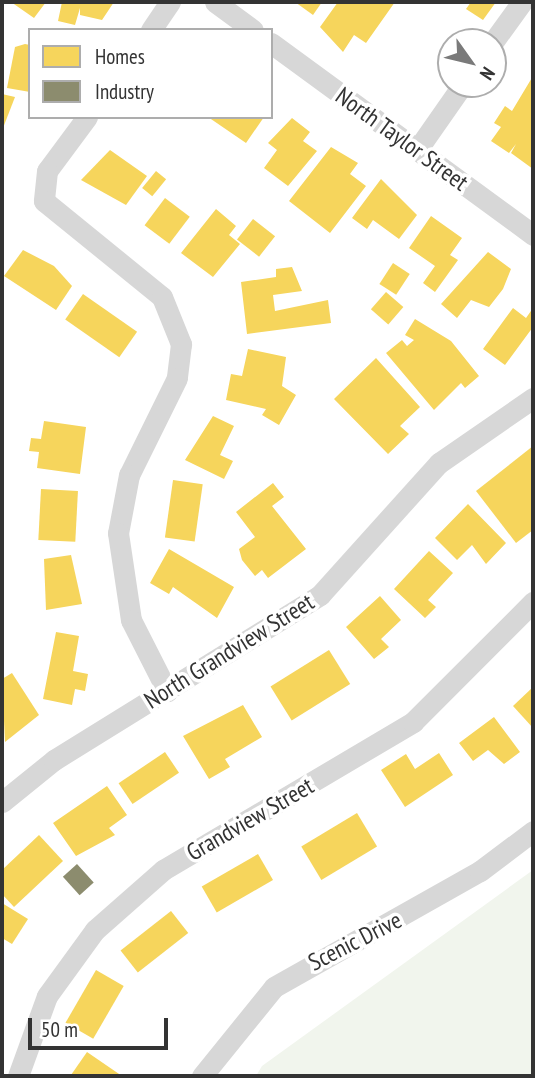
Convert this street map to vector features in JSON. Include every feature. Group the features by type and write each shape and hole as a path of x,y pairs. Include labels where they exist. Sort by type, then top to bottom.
{"street":[{"path":"152,28 170,2"},
{"path":"215,2 250,28"},
{"path":"503,28 522,2"},
{"name":"North Taylor Street","path":"273,44 533,235"},
{"path":"416,149 453,98"},
{"path":"85,119 47,171 44,201 162,297 181,344 177,378 129,475 118,533 131,620 167,691"},
{"name":"North Grandview Street","path":"2,802 54,760 320,595 439,463 533,398"},
{"name":"Grandview Street","path":"18,1076 47,996 95,930 163,870 413,722 533,602"},
{"name":"Scenic Drive","path":"202,1076 274,986 480,871 533,831"}],"shaded area":[{"path":"533,870 533,1076 256,1076 262,1066"}],"building: Homes":[{"path":"11,2 46,2 34,18"},
{"path":"62,2 114,2 102,20 80,15 80,8 75,25 58,21"},
{"path":"295,2 322,2 313,15"},
{"path":"338,2 395,2 366,43 354,35 343,52 320,27"},
{"path":"471,2 496,2 483,20 466,9"},
{"path":"28,45 28,92 7,88 15,47"},
{"path":"533,76 533,169 511,153 516,144 509,153 491,141 501,127 494,123 505,106 512,111"},
{"path":"2,94 15,97 3,128 2,128"},
{"path":"292,118 310,132 303,141 317,151 288,186 264,168 277,150 268,143"},
{"path":"211,119 263,119 246,143"},
{"path":"331,147 358,163 350,174 366,186 330,233 289,201"},
{"path":"110,150 147,176 126,205 81,180"},
{"path":"156,171 166,179 152,196 142,188"},
{"path":"381,179 417,215 399,239 373,220 367,229 352,218"},
{"path":"165,198 190,217 169,244 145,225"},
{"path":"216,209 236,226 229,235 240,244 213,277 181,253"},
{"path":"431,216 462,238 450,255 458,260 435,292 423,283 435,266 409,248"},
{"path":"253,219 275,236 259,257 237,239"},
{"path":"23,250 54,266 72,286 56,310 4,276"},
{"path":"488,252 511,269 503,289 489,307 471,300 457,318 441,304"},
{"path":"393,263 410,274 396,295 379,284"},
{"path":"292,267 302,291 273,295 275,311 328,300 331,323 247,334 241,282 276,277 276,269"},
{"path":"386,292 403,307 388,324 371,309"},
{"path":"83,294 137,332 119,357 65,319"},
{"path":"513,308 526,318 533,308 533,327 505,365 483,349"},
{"path":"415,319 451,341 479,376 465,388 461,383 434,410 386,353 402,340 407,346 414,340 405,335"},
{"path":"248,349 286,357 282,386 296,395 279,425 262,415 266,409 226,400 231,374 242,376"},
{"path":"376,358 420,407 400,426 409,434 388,454 334,399"},
{"path":"213,416 234,426 220,455 233,461 224,479 185,460"},
{"path":"44,421 86,427 80,474 37,468 39,452 29,451 31,438 41,439"},
{"path":"533,446 533,530 516,543 476,491"},
{"path":"173,480 203,484 195,542 165,537"},
{"path":"273,483 284,497 272,506 306,549 268,578 262,570 255,576 242,560 239,549 255,537 236,512"},
{"path":"41,489 78,491 75,542 38,540"},
{"path":"468,504 506,543 486,564 472,545 457,560 435,538"},
{"path":"169,549 234,587 217,618 173,587 169,594 150,583"},
{"path":"429,551 453,573 428,600 436,607 425,618 394,589"},
{"path":"71,555 82,604 46,610 44,559"},
{"path":"380,596 401,620 381,639 389,647 374,659 346,627"},
{"path":"56,632 79,636 73,671 88,674 85,691 75,689 72,705 43,699"},
{"path":"329,650 350,684 292,720 270,687"},
{"path":"12,673 39,715 5,742 2,679"},
{"path":"533,687 533,728 513,706"},
{"path":"243,705 262,737 225,759 230,767 209,779 183,736"},
{"path":"494,717 520,752 504,764 488,750 473,761 459,743"},
{"path":"165,752 179,773 133,804 119,783"},
{"path":"439,753 453,775 405,807 381,770 406,754 415,769"},
{"path":"107,786 127,815 109,828 115,835 76,856 53,823"},
{"path":"357,813 377,846 321,880 301,846"},
{"path":"39,835 63,861 14,907 2,894 2,870"},
{"path":"258,854 273,880 217,912 202,886"},
{"path":"2,903 28,919 12,944 2,938"},
{"path":"171,911 188,933 138,972 121,950"},
{"path":"96,970 124,986 93,1039 66,1023"},
{"path":"87,1052 122,1076 71,1075"}],"building: Industry":[{"path":"77,864 94,883 80,895 63,877"}]}
